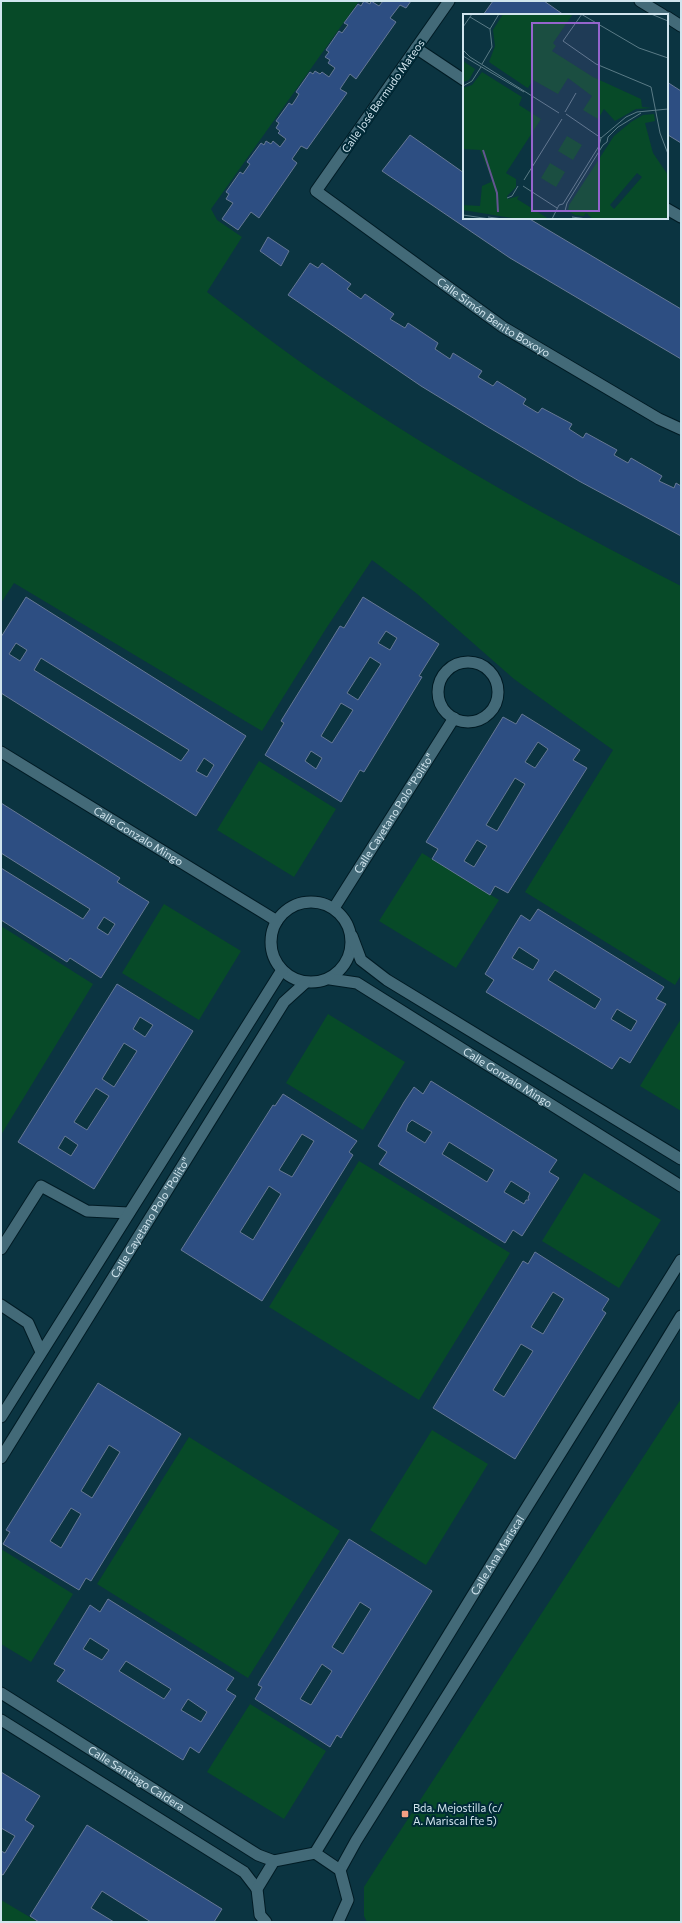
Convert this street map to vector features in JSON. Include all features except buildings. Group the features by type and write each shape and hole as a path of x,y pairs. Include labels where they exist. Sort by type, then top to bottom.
{"street":[{"name":"Calle José Bermudo Mateos","path":"316,191 450,1"},
{"path":"640,1 661,14"},
{"path":"668,18 681,26"},
{"path":"416,48 463,79"},
{"name":"Calle Simón Benito Boxoyo","path":"316,191 503,327 659,419 681,429"},
{"path":"668,210 681,217"},
{"path":"471,663 481,665 492,674 498,687 498,697 495,705 489,713 481,718 463,721 454,718 446,712 440,703 438,693 444,674 456,665 471,663"},
{"name":"Calle Cayetano Polo \"Polito\"","path":"334,908 445,729 454,718"},
{"name":"Calle Gonzalo Mingo","path":"1,752 276,921"},
{"path":"309,902 322,903 334,908 348,925 352,936 352,948 348,960 340,971 330,979 305,983 292,978 282,970 274,959 271,946 272,933 276,921 291,908 309,902"},
{"name":"Calle Gonzalo Mingo","path":"352,936 361,960 386,980 681,1159"},
{"name":"Calle Cayetano Polo \"Polito\"","path":"1,1417 282,970"},
{"name":"Calle Gonzalo Mingo","path":"330,979 357,983 681,1186"},
{"name":"Calle Cayetano Polo \"Polito\"","path":"1,1458 284,1002 305,983"},
{"path":"1,1249 41,1186 86,1211 129,1213"},
{"name":"Calle Ana Mariscal","path":"315,1853 507,1539 681,1260"},
{"path":"1,1304 28,1322 41,1352"},
{"path":"340,1870 356,1841 534,1557 681,1316"},
{"name":"Calle Santiago Caldera","path":"1,1693 258,1855 274,1860"},
{"name":"Calle Santiago Caldera","path":"1,1720 244,1872 257,1889"},
{"path":"261,1920 257,1889 274,1860 315,1853 340,1870 348,1900 338,1922"}],"green space":[{"path":"1,1 359,1 211,209 217,220 242,237 207,292 324,379 423,443 465,469 594,541 681,586 681,975 675,985 525,892 613,750 514,679 416,593 372,560 327,627 262,731 14,583 1,603"},
{"path":"259,761 336,809 294,877 217,830"},
{"path":"422,853 499,900 456,968 379,921"},
{"path":"164,904 241,951 199,1020 122,973"},
{"path":"1,926 93,984 1,1135"},
{"path":"328,1014 405,1062 363,1130 286,1083"},
{"path":"681,1019 681,1111 640,1086"},
{"path":"359,1161 510,1253 419,1400 269,1307"},
{"path":"584,1173 661,1220 619,1288 542,1241"},
{"path":"681,1399 681,1922 367,1922 364,1916 364,1887"},
{"path":"432,1430 488,1464 426,1565 370,1530"},
{"path":"189,1437 340,1531 248,1678 97,1584"},
{"path":"1,1549 73,1594 31,1662 1,1644"},
{"path":"250,1704 326,1751 284,1819 207,1772"},
{"path":"1,1900 38,1922 1,1922"}],"place":[{"name":"Bda. Mejostilla (c/ A. Mariscal fte 5)","path":"405,1814"}]}
